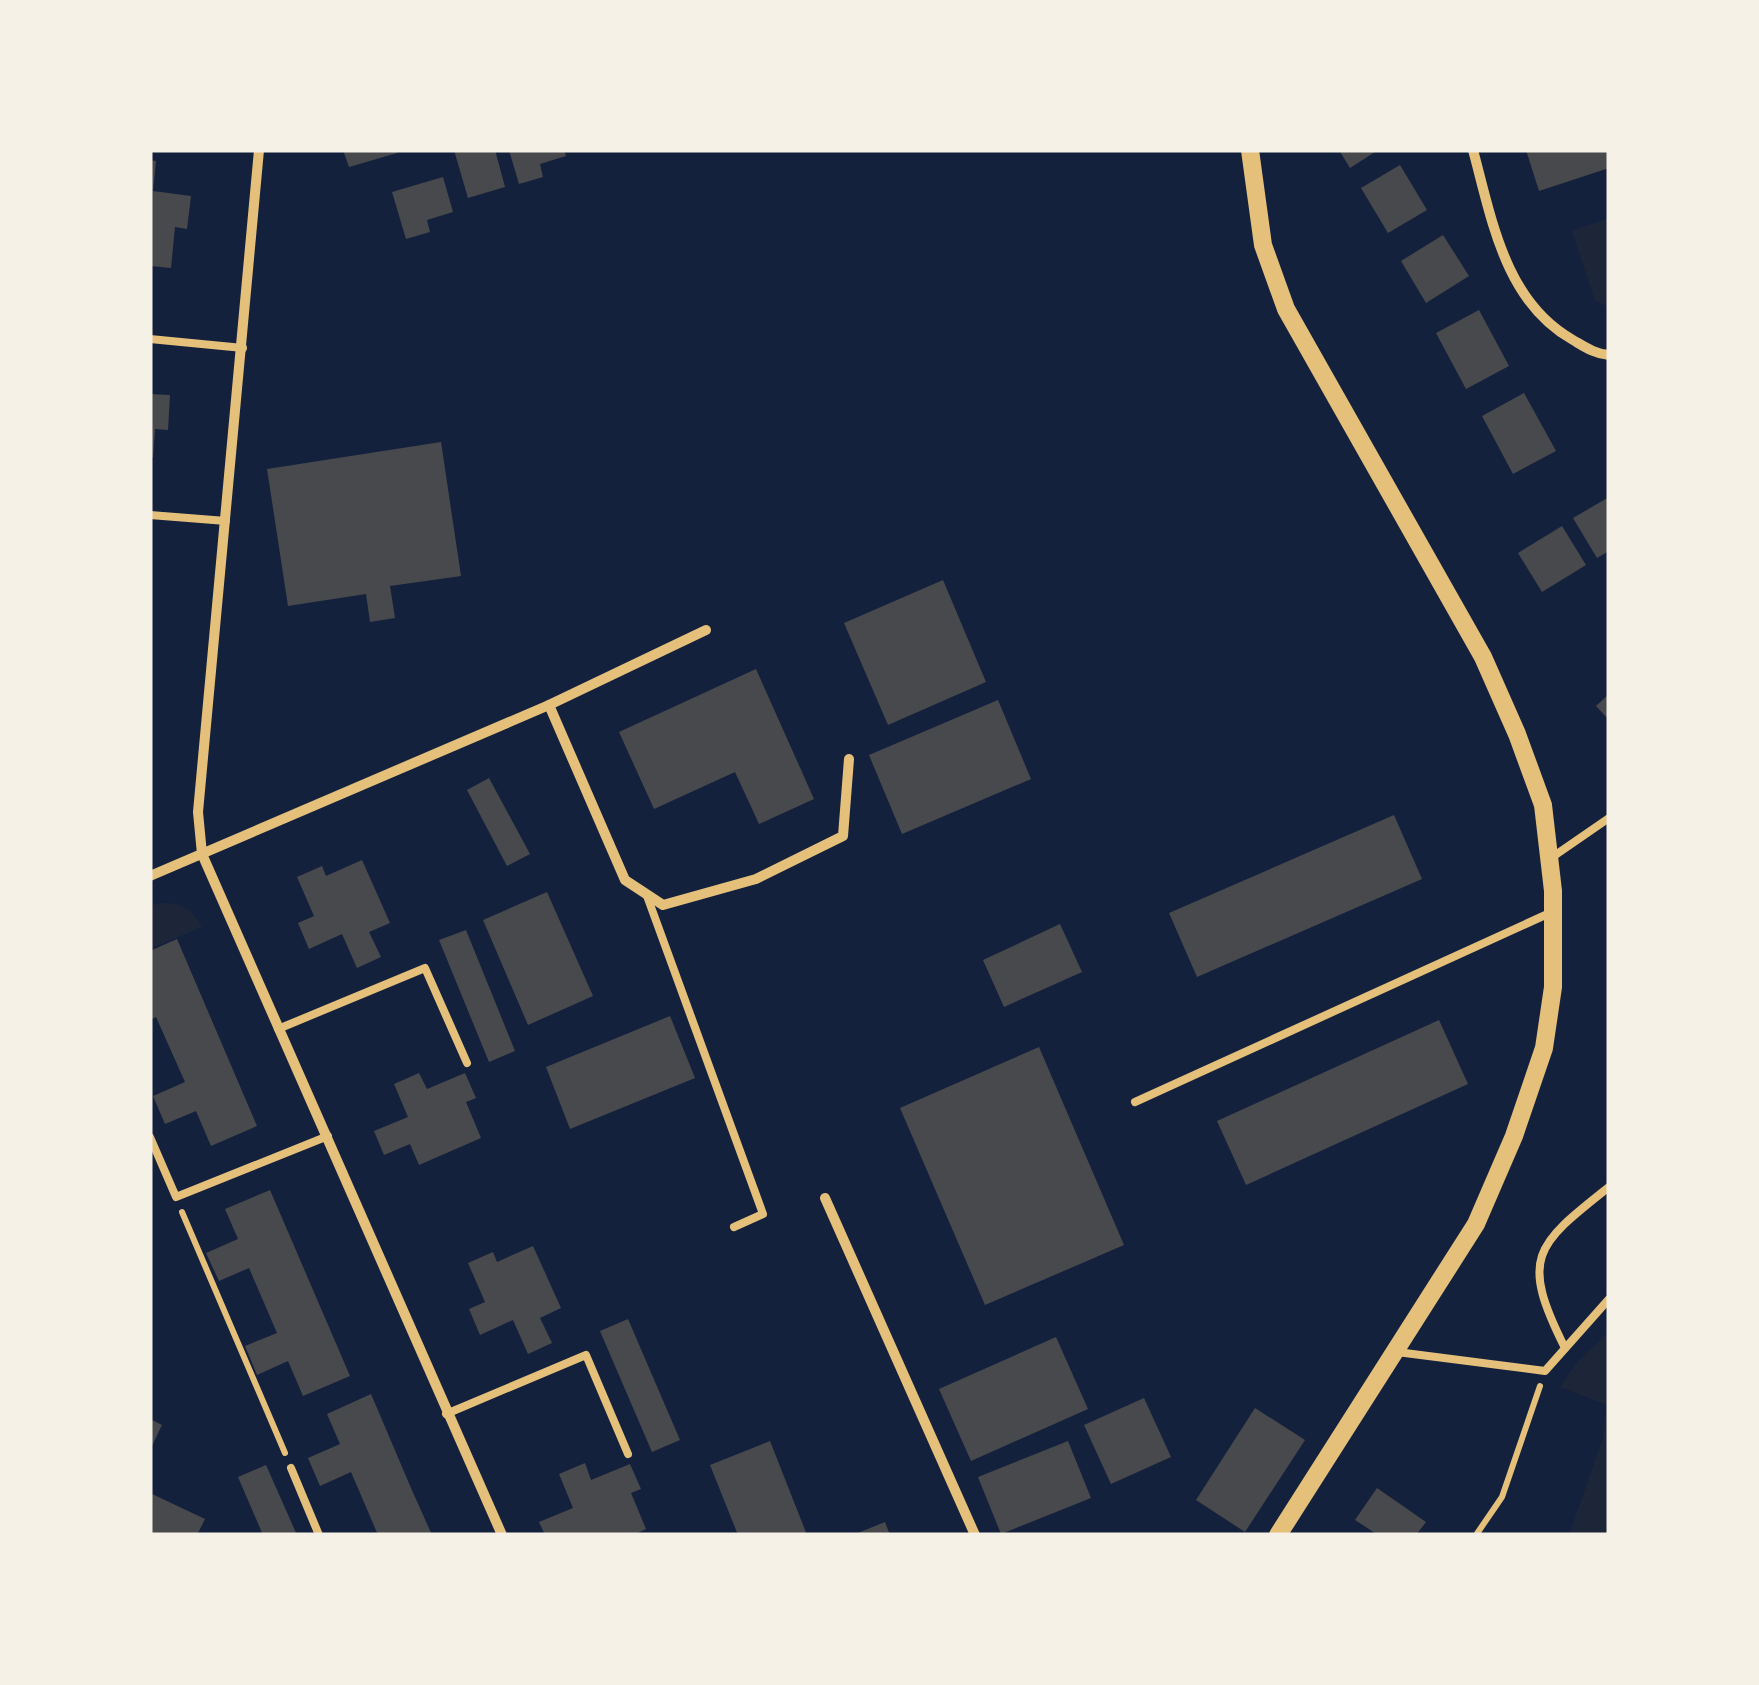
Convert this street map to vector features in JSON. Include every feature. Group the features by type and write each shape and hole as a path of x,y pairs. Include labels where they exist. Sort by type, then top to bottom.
{"street":[{"path":"259,150 198,812 202,854 502,1535"},
{"path":"1250,150 1264,245 1286,309 1483,657 1543,805 1551,858 1553,986 1544,1048 1514,1136 1476,1224 1278,1535"},
{"path":"1473,150 1500,245 1522,295 1556,330 1598,354 1609,355"},
{"path":"150,876 549,705 706,630"},
{"path":"549,705 625,880 662,905 756,879 843,836 849,759"},
{"path":"825,1198 975,1535"}],"lane":[{"path":"150,339 243,348"},
{"path":"150,515 226,520"},
{"path":"1551,858 1609,818"},
{"path":"646,894 763,1214 734,1227"},
{"path":"1135,1102 1552,912"},
{"path":"278,1029 426,968 467,1063"},
{"path":"150,1137 176,1196 328,1136"},
{"path":"1566,1348 1549,1316 1539,1288 1538,1270 1544,1248 1556,1228 1609,1187"},
{"path":"1394,1352 1545,1371 1609,1299"},
{"path":"446,1414 586,1354 628,1454"},
{"path":"291,1468 319,1535"}],"path":[{"path":"176,1196 291,1468"},
{"path":"1476,1535 1502,1497 1545,1371"}],"shaded area":[{"path":"1609,218 1609,307 1595,301 1572,231"},
{"path":"160,903 185,908 202,927 150,949 150,906"},
{"path":"1609,1332 1609,1535 1569,1535 1603,1438 1607,1405 1560,1387 1578,1361"}],"building":[{"path":"343,150 396,150 397,153 349,167"},
{"path":"454,150 495,150 505,187 468,198"},
{"path":"509,150 564,150 566,156 540,164 543,177 519,184"},
{"path":"1339,150 1378,150 1350,168"},
{"path":"1526,150 1609,150 1609,168 1539,191"},
{"path":"150,160 156,161 153,191 191,196 187,229 175,227 171,268 150,266"},
{"path":"1400,165 1427,210 1388,233 1361,188"},
{"path":"443,177 453,212 427,220 430,232 406,239 392,192"},
{"path":"1443,235 1469,276 1426,303 1401,261"},
{"path":"1479,310 1509,366 1466,389 1436,333"},
{"path":"1524,393 1556,451 1513,474 1482,416"},
{"path":"150,394 170,395 168,430 155,429 153,457 150,457"},
{"path":"441,442 461,576 390,586 395,618 370,622 366,594 288,606 267,469"},
{"path":"1609,497 1609,551 1597,558 1573,518"},
{"path":"1562,526 1586,565 1542,592 1518,553"},
{"path":"943,580 986,682 888,725 844,623"},
{"path":"756,669 814,799 759,824 735,772 654,809 619,732"},
{"path":"1609,694 1609,720 1596,706"},
{"path":"998,700 1031,779 902,834 869,755"},
{"path":"489,778 530,854 507,866 467,790"},
{"path":"1394,815 1422,879 1197,977 1169,913"},
{"path":"362,860 390,923 369,932 381,957 357,968 342,934 309,949 298,923 314,916 297,877 322,866 326,876"},
{"path":"547,892 593,996 528,1025 483,920"},
{"path":"1060,924 1082,972 1004,1007 983,960"},
{"path":"466,930 515,1051 489,1062 439,940"},
{"path":"177,939 257,1126 211,1146 196,1111 165,1124 153,1096 185,1082 156,1017 150,1020 150,951"},
{"path":"670,1016 695,1078 570,1129 546,1067"},
{"path":"1439,1020 1468,1084 1246,1185 1217,1121"},
{"path":"1039,1047 1124,1245 985,1305 900,1108"},
{"path":"419,1073 427,1089 465,1073 476,1098 466,1102 481,1138 419,1165 410,1144 384,1155 374,1131 408,1117 394,1084"},
{"path":"270,1190 350,1376 303,1396 288,1361 257,1375 245,1346 277,1333 249,1268 219,1281 206,1253 238,1239 225,1209"},
{"path":"533,1246 561,1308 540,1318 552,1343 528,1354 513,1320 480,1335 469,1309 485,1302 468,1263 493,1252 497,1262"},
{"path":"628,1319 680,1440 652,1452 600,1331"},
{"path":"1056,1337 1088,1409 971,1461 939,1389"},
{"path":"371,1394 432,1535 378,1535 351,1472 320,1486 308,1458 340,1444 327,1414"},
{"path":"1144,1398 1171,1457 1111,1484 1084,1425"},
{"path":"1255,1408 1305,1440 1245,1532 1196,1500"},
{"path":"150,1419 162,1425 150,1450"},
{"path":"770,1441 807,1535 738,1535 710,1465"},
{"path":"1068,1441 1091,1498 1001,1534 978,1477"},
{"path":"585,1463 591,1480 630,1464 641,1489 631,1493 646,1529 633,1535 545,1535 539,1522 573,1508 559,1474"},
{"path":"266,1465 297,1535 263,1535 238,1477"},
{"path":"1377,1488 1426,1522 1416,1535 1378,1535 1355,1520"},
{"path":"150,1493 205,1519 197,1535 150,1535"},
{"path":"885,1522 890,1535 853,1535"}]}
